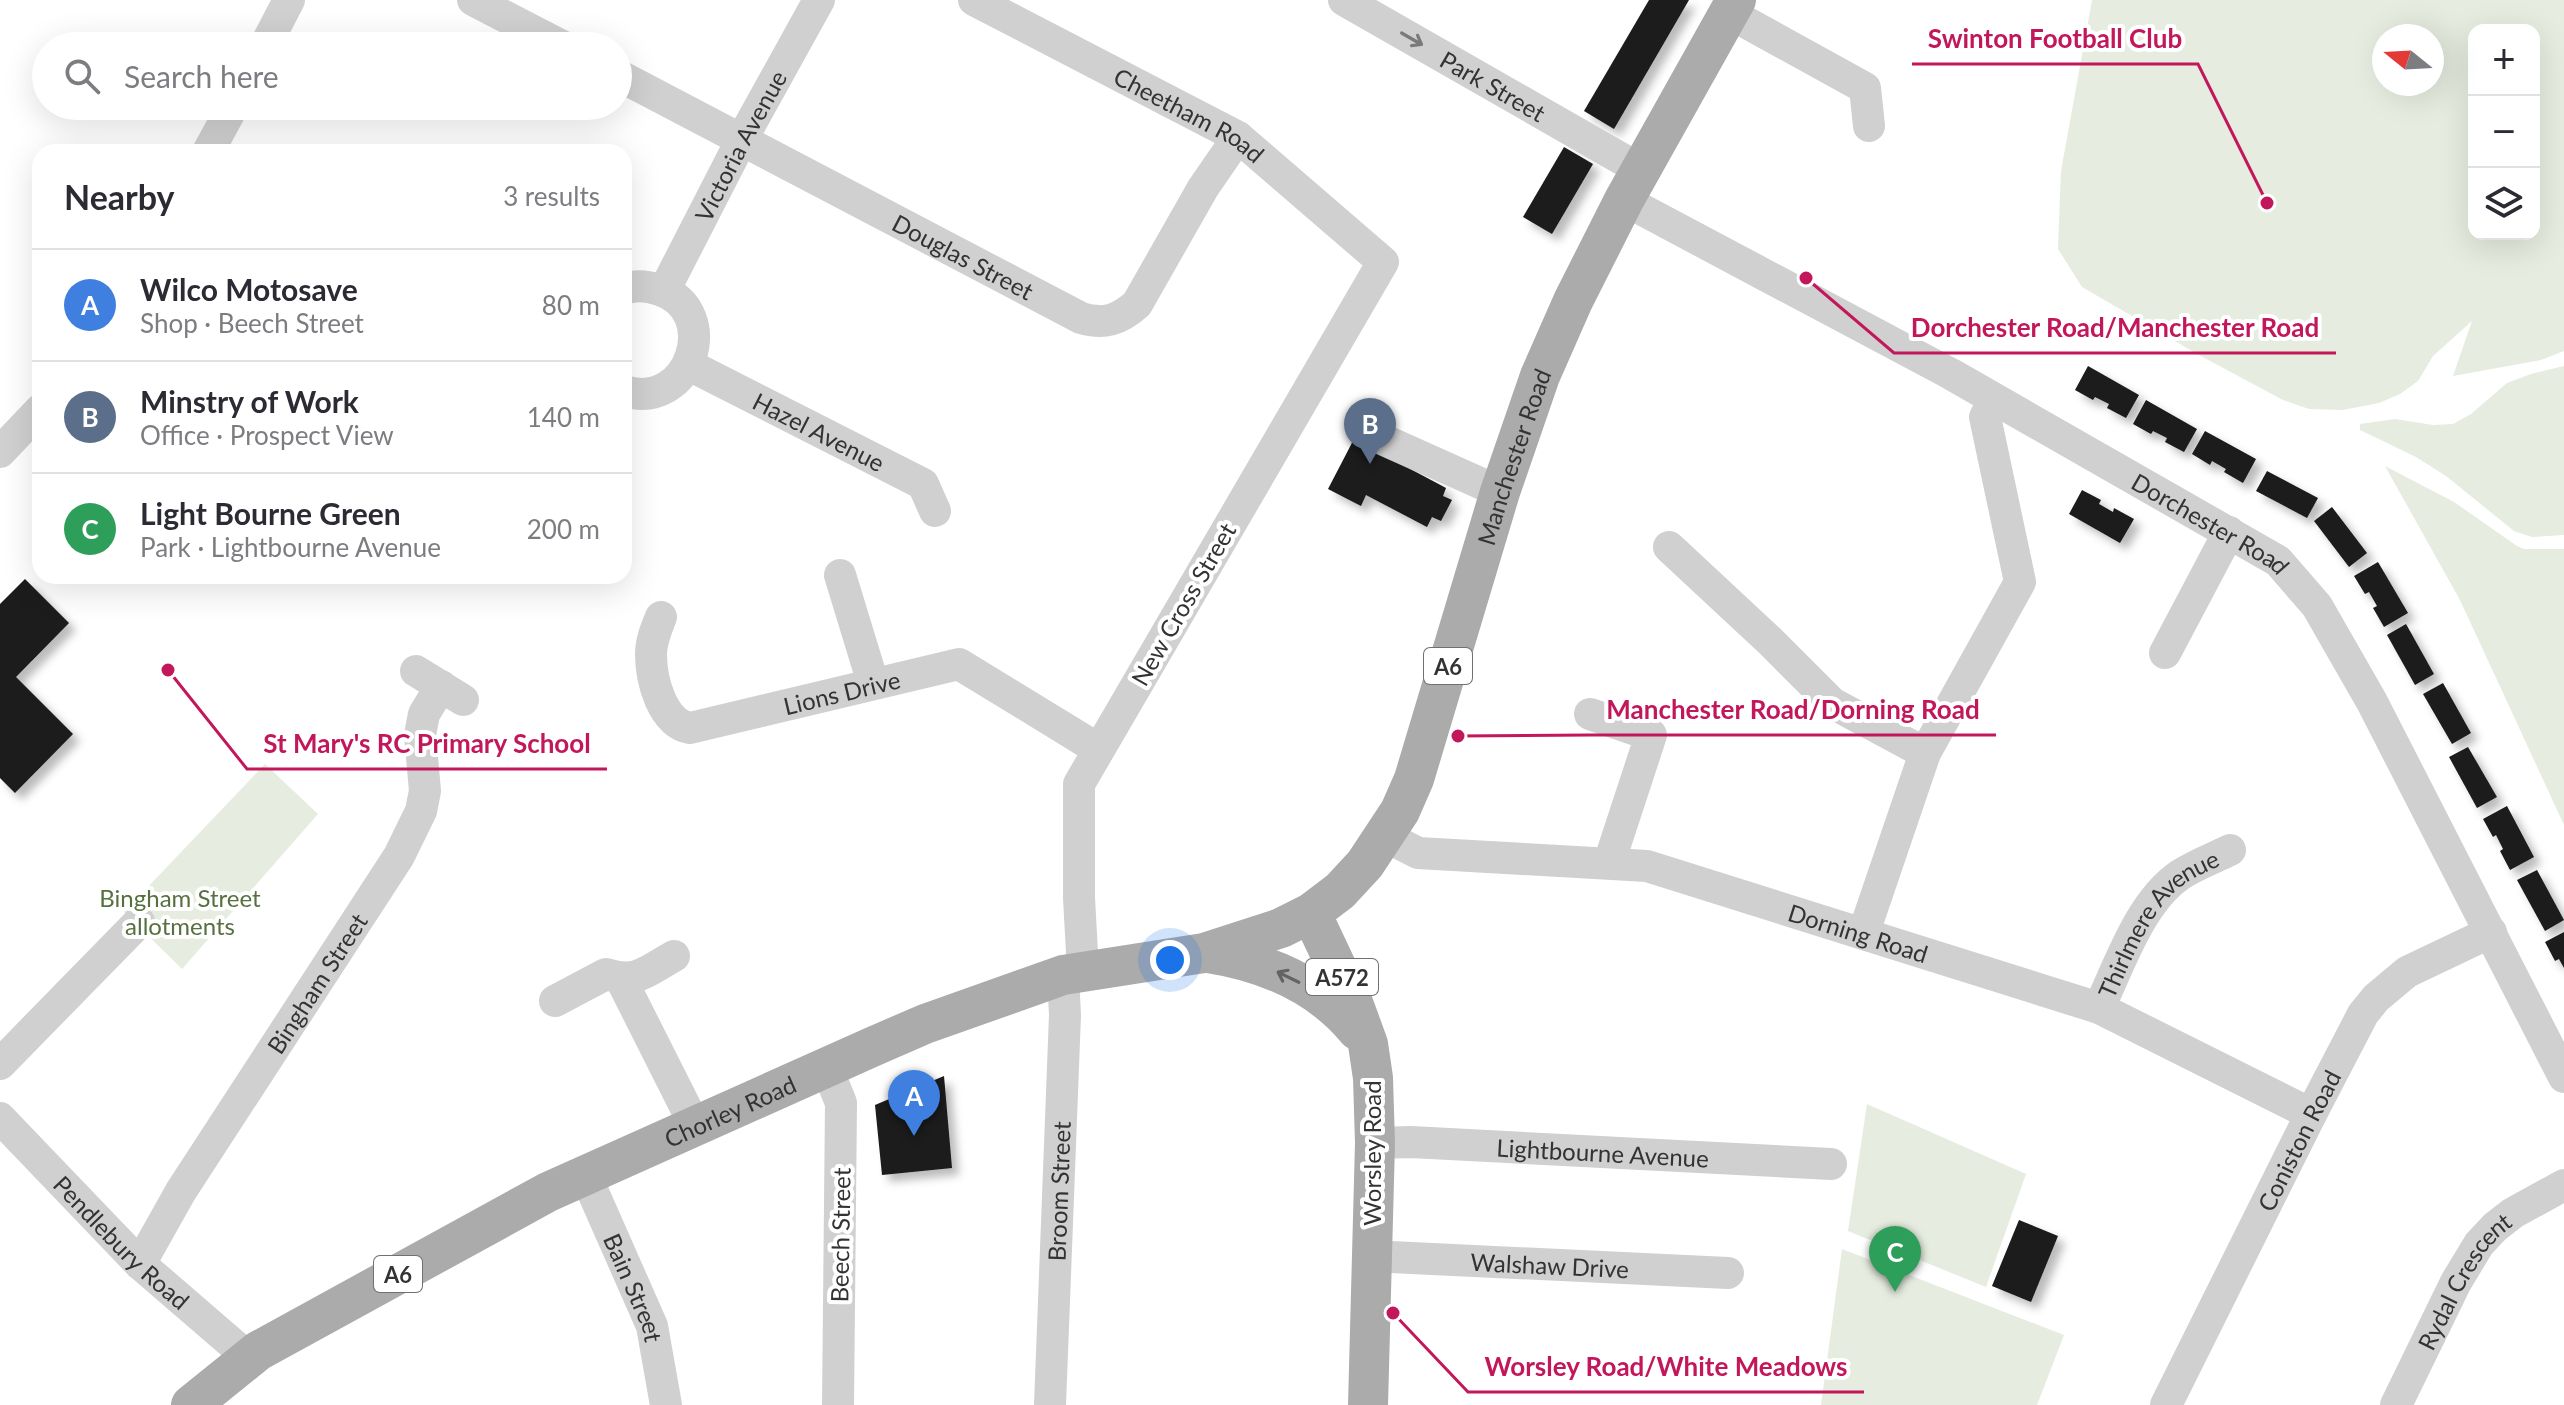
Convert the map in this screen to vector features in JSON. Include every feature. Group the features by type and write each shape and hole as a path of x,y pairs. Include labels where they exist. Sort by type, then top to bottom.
{"main road":[{"name":"Manchester Road","path":"1311,913 1340,891 1365,864 1400,811 1414,779 1500,492 1540,376 1573,301 1632,185 1732,6"},
{"name":"Chorley Road","path":"191,1405 258,1351 585,1174 925,1024 1073,973 1204,953 1281,928 1311,913"},
{"name":"Worsley Road","path":"1311,913 1342,976 1368,1044 1373,1078 1375,1143 1368,1405"},
{"path":"1204,953 1253,962 1309,987 1349,1020 1368,1044"}],"street":[{"path":"272,32 289,0"},
{"path":"473,0 535,32"},
{"name":"Victoria Avenue","path":"664,291 742,139 819,0"},
{"name":"Cheetham Road","path":"974,0 1238,137 1383,262"},
{"name":"Park Street","path":"1344,0 1632,185"},
{"path":"1732,6 1865,88 1869,126"},
{"name":"Douglas Street","path":"632,82 1081,318 1095,322 1112,321 1137,304 1203,188 1238,137"},
{"path":"212,144 225,120"},
{"name":"Dorchester Road","path":"1632,185 1994,400 2278,561 2317,606 2372,702 2564,1077"},
{"name":"New Cross Street","path":"1073,973 1079,898 1079,784 1383,262"},
{"path":"632,288 647,286 664,291 679,301 689,315 694,340 689,365 679,379 665,389 649,394 632,392"},
{"name":"Hazel Avenue","path":"689,365 923,484 935,511"},
{"path":"1864,932 1925,753 2020,582 1985,417 1994,400"},
{"path":"0,452 32,418"},
{"path":"1384,440 1500,492"},
{"path":"2165,653 2229,532"},
{"path":"1669,547 1832,703 1925,753"},
{"path":"840,575 873,683"},
{"name":"Lions Drive","path":"661,617 652,638 651,656 659,694 669,716 679,726 690,728 959,664 1098,749"},
{"name":"Bingham Street","path":"140,1264 181,1191 399,856 421,811 425,791 420,735 424,714 440,685"},
{"path":"1590,714 1651,735 1609,863"},
{"name":"Dorning Road","path":"1385,836 1418,853 1647,866 2099,1008 2311,1114"},
{"name":"Thirlmere Avenue","path":"2099,1008 2148,908 2162,890 2180,875 2230,850"},
{"path":"0,1064 139,922"},
{"name":"Coniston Road","path":"2166,1405 2363,1014 2376,998 2407,972 2491,932"},
{"path":"555,1001 606,974 633,979 674,956"},
{"name":"Broom Street","path":"1050,1405 1065,1015 1073,973"},
{"path":"621,979 695,1126"},
{"name":"Beech Street","path":"827,1068 841,1103 838,1405"},
{"name":"Pendlebury Road","path":"0,1118 140,1264 249,1358"},
{"name":"Lightbourne Avenue","path":"1375,1143 1411,1142 1831,1164"},
{"name":"Bain Street","path":"585,1174 652,1326 666,1405"},
{"name":"Rydal Crescent","path":"2396,1405 2456,1282 2479,1244 2513,1213 2564,1185"},
{"name":"Walshaw Drive","path":"1370,1256 1728,1273"}],"green space":[{"path":"2092,0 2564,0 2564,351 2541,360 2453,376 2472,321 2433,356 2418,381 2400,394 2379,403 2343,410 2309,409 2283,400 2199,355 2082,287 2058,249 2061,171"},
{"path":"2564,366 2564,535 2532,537 2514,531 2446,476 2416,457 2360,430 2360,424 2395,419 2433,425 2453,424 2471,414 2507,383"},
{"path":"2385,466 2454,502 2517,546 2524,549 2564,549 2564,825 2460,600"},
{"name":"Bingham Street allotments","path":"265,764 318,814 182,969 124,912"},
{"path":"1867,1104 2026,1174 1986,1287 1848,1231"},
{"path":"1842,1249 2064,1335 2037,1405 1821,1405"}],"building":[{"path":"1649,0 1689,0 1614,129 1584,111"},
{"path":"1564,147 1593,164 1552,234 1523,217"},
{"path":"2088,366 2139,395 2126,418 2107,408 2109,404 2075,390"},
{"path":"2146,400 2197,429 2184,452 2165,442 2167,438 2133,424"},
{"path":"2205,431 2256,459 2243,483 2212,461 2210,465 2192,454"},
{"path":"1354,439 1446,488 1443,496 1452,500 1441,521 1432,517 1427,527 1366,495 1361,506 1328,489"},
{"path":"2267,471 2318,498 2307,518 2256,491"},
{"path":"2082,490 2101,500 2099,504 2113,512 2114,508 2134,519 2120,543 2069,514"},
{"path":"2332,507 2367,553 2349,567 2314,521"},
{"path":"2378,562 2408,613 2384,627 2373,608 2377,606 2369,592 2365,594 2354,576"},
{"path":"25,579 69,623 16,677 73,734 15,793 0,778 0,604"},
{"path":"2406,624 2434,674 2415,685 2387,635"},
{"path":"2443,683 2471,733 2452,744 2423,694"},
{"path":"2468,747 2497,797 2477,808 2449,757"},
{"path":"2507,806 2534,857 2510,870 2496,835 2493,837 2483,819"},
{"path":"2537,870 2564,920 2545,931 2517,880"},
{"path":"2564,932 2564,968 2559,959 2555,961 2545,942"},
{"path":"944,1076 952,1168 882,1175 875,1105"},
{"path":"2019,1220 2058,1236 2031,1302 1992,1286"}],"place":[{"name":"Swinton Football Club","path":"2267,203"},
{"name":"Dorchester Road/Manchester Road","path":"1806,278"},
{"name":"Minstry of Work","path":"1370,464"},
{"name":"St Mary's RC Primary School","path":"168,670"},
{"name":"Manchester Road/Dorning Road","path":"1458,736"},
{"name":"Wilco Motosave","path":"914,1136"},
{"name":"Light Bourne Green","path":"1895,1292"},
{"name":"Worsley Road/White Meadows","path":"1393,1313"}]}
